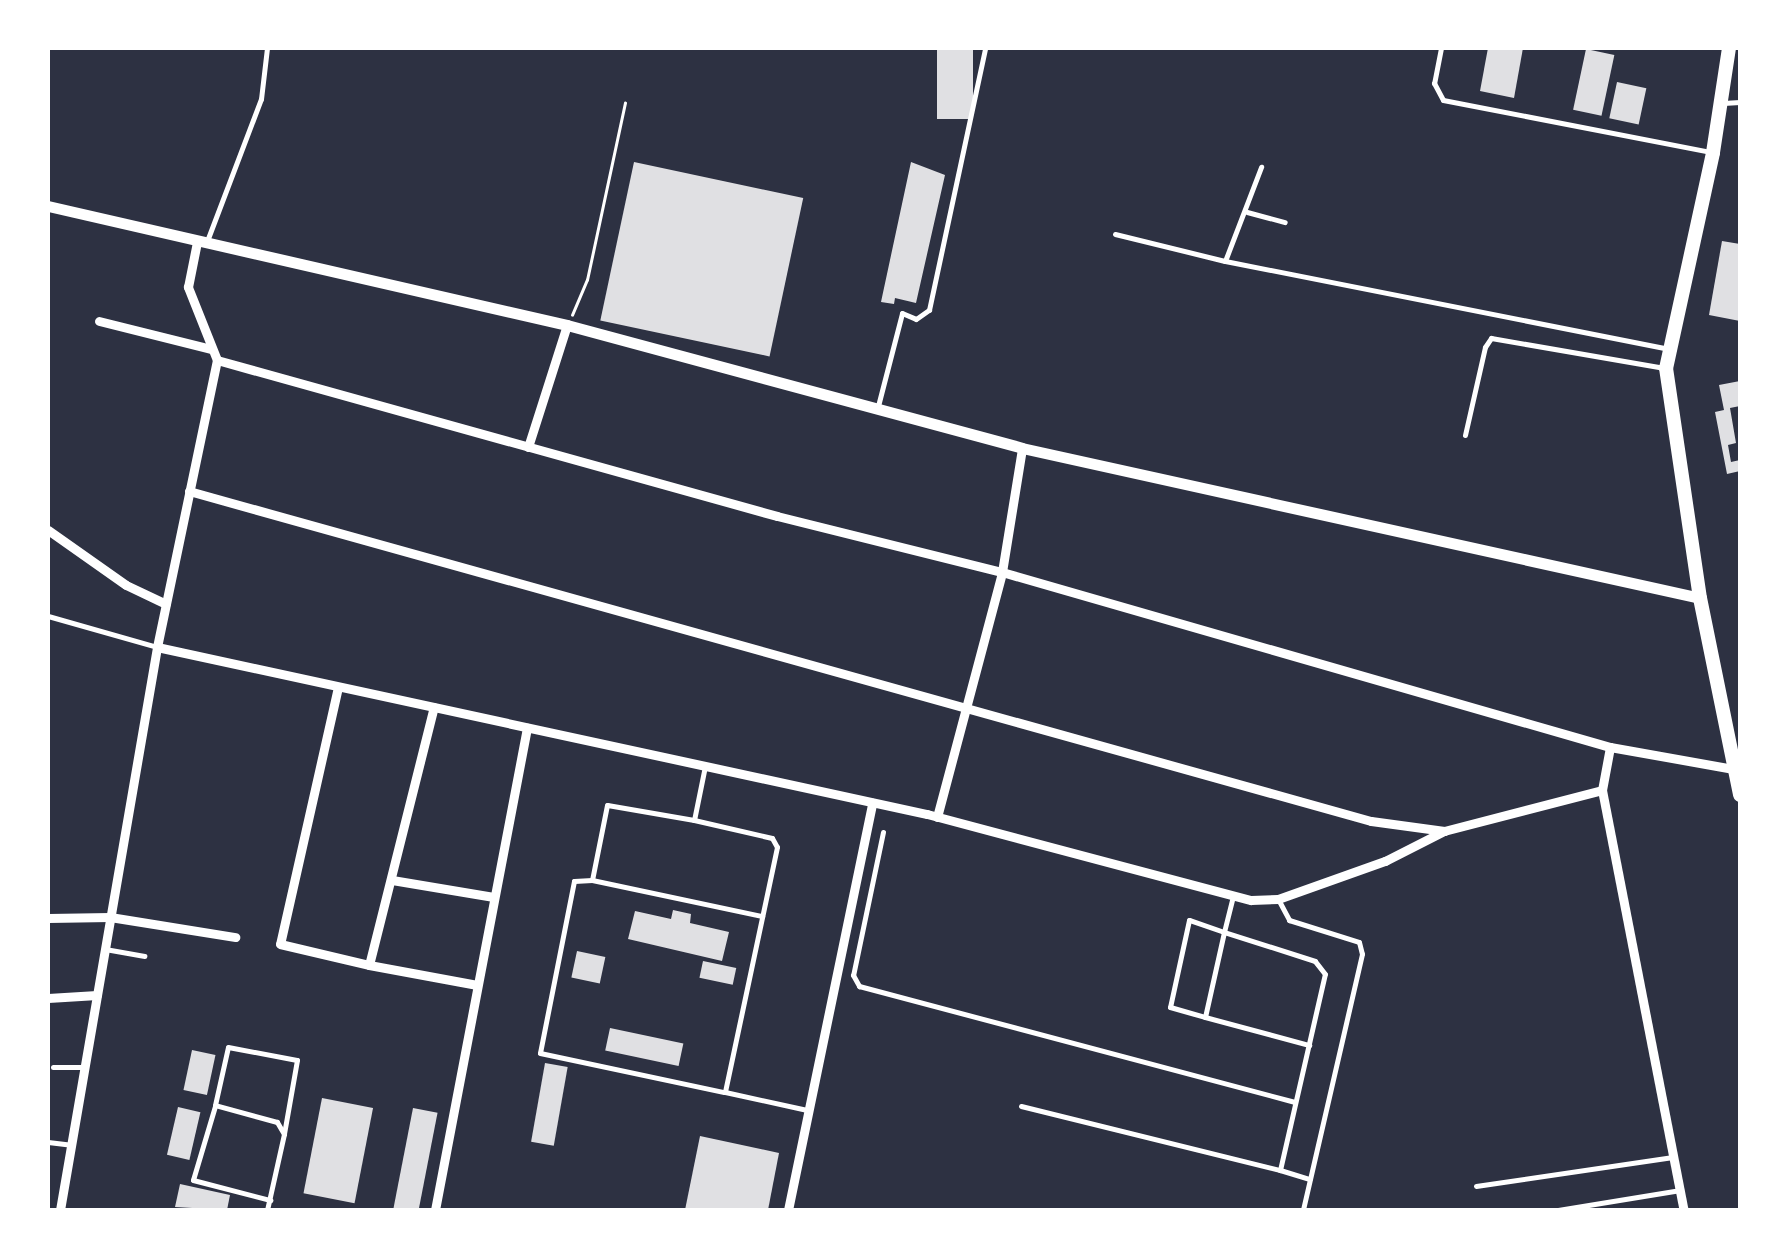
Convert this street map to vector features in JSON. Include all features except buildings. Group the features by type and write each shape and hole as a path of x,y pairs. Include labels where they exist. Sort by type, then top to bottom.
{"main road":[{"path":"1729,48 1712,153 1666,368 1700,598 1738,769 1740,795"}],"street":[{"path":"48,206 567,324 1022,448 1700,598"},
{"path":"48,1207 60,1209 157,648 217,360 188,287 202,243"},
{"path":"100,322 211,349"},
{"path":"528,446 567,324"},
{"path":"217,360 777,516 1002,572 1610,747 1738,769"},
{"path":"937,817 1002,572 1022,448"},
{"path":"189,491 1297,804 1370,821 1444,831"},
{"path":"48,530 126,585 166,604"},
{"path":"157,648 872,802 1250,900 1278,900 1385,860 1444,831 1602,790"},
{"path":"338,686 280,944 477,985"},
{"path":"369,965 434,708"},
{"path":"435,1210 527,728"},
{"path":"1610,747 1602,790 1684,1210"},
{"path":"788,1210 872,802"},
{"path":"392,880 494,897"},
{"path":"48,918 110,917 235,937"},
{"path":"48,998 97,995"}],"lane":[{"path":"202,243 261,99 267,48"},
{"path":"878,406 902,312 916,319 929,310 986,48"},
{"path":"1441,48 1434,83 1443,100 1712,153"},
{"path":"1720,103 1740,102"},
{"path":"1226,261 1261,167"},
{"path":"1247,212 1285,222"},
{"path":"1115,234 1226,261 1669,349"},
{"path":"1465,435 1485,347 1492,338 1666,368"},
{"path":"48,616 157,648"},
{"path":"694,820 705,766"},
{"path":"592,880 607,804 772,838 777,847 725,1092"},
{"path":"883,832 853,975 859,986 1296,1102"},
{"path":"762,916 592,880 574,881 540,1054 807,1110"},
{"path":"1206,1017 1234,894"},
{"path":"1278,900 1289,920 1359,942 1362,954 1304,1210"},
{"path":"1280,1170 1326,974 1323,966 1189,920 1170,1007 1309,1046"},
{"path":"105,949 144,956"},
{"path":"267,1210 270,1200 284,1134 297,1060 228,1047 193,1180 270,1200"},
{"path":"52,1067 84,1067"},
{"path":"215,1105 277,1122 284,1134"},
{"path":"1020,1106 1310,1180"},
{"path":"48,1142 71,1145"},
{"path":"1476,1186 1673,1157"},
{"path":"1558,1210 1680,1190"}],"path":[{"path":"567,324 587,280 625,104"}]}
